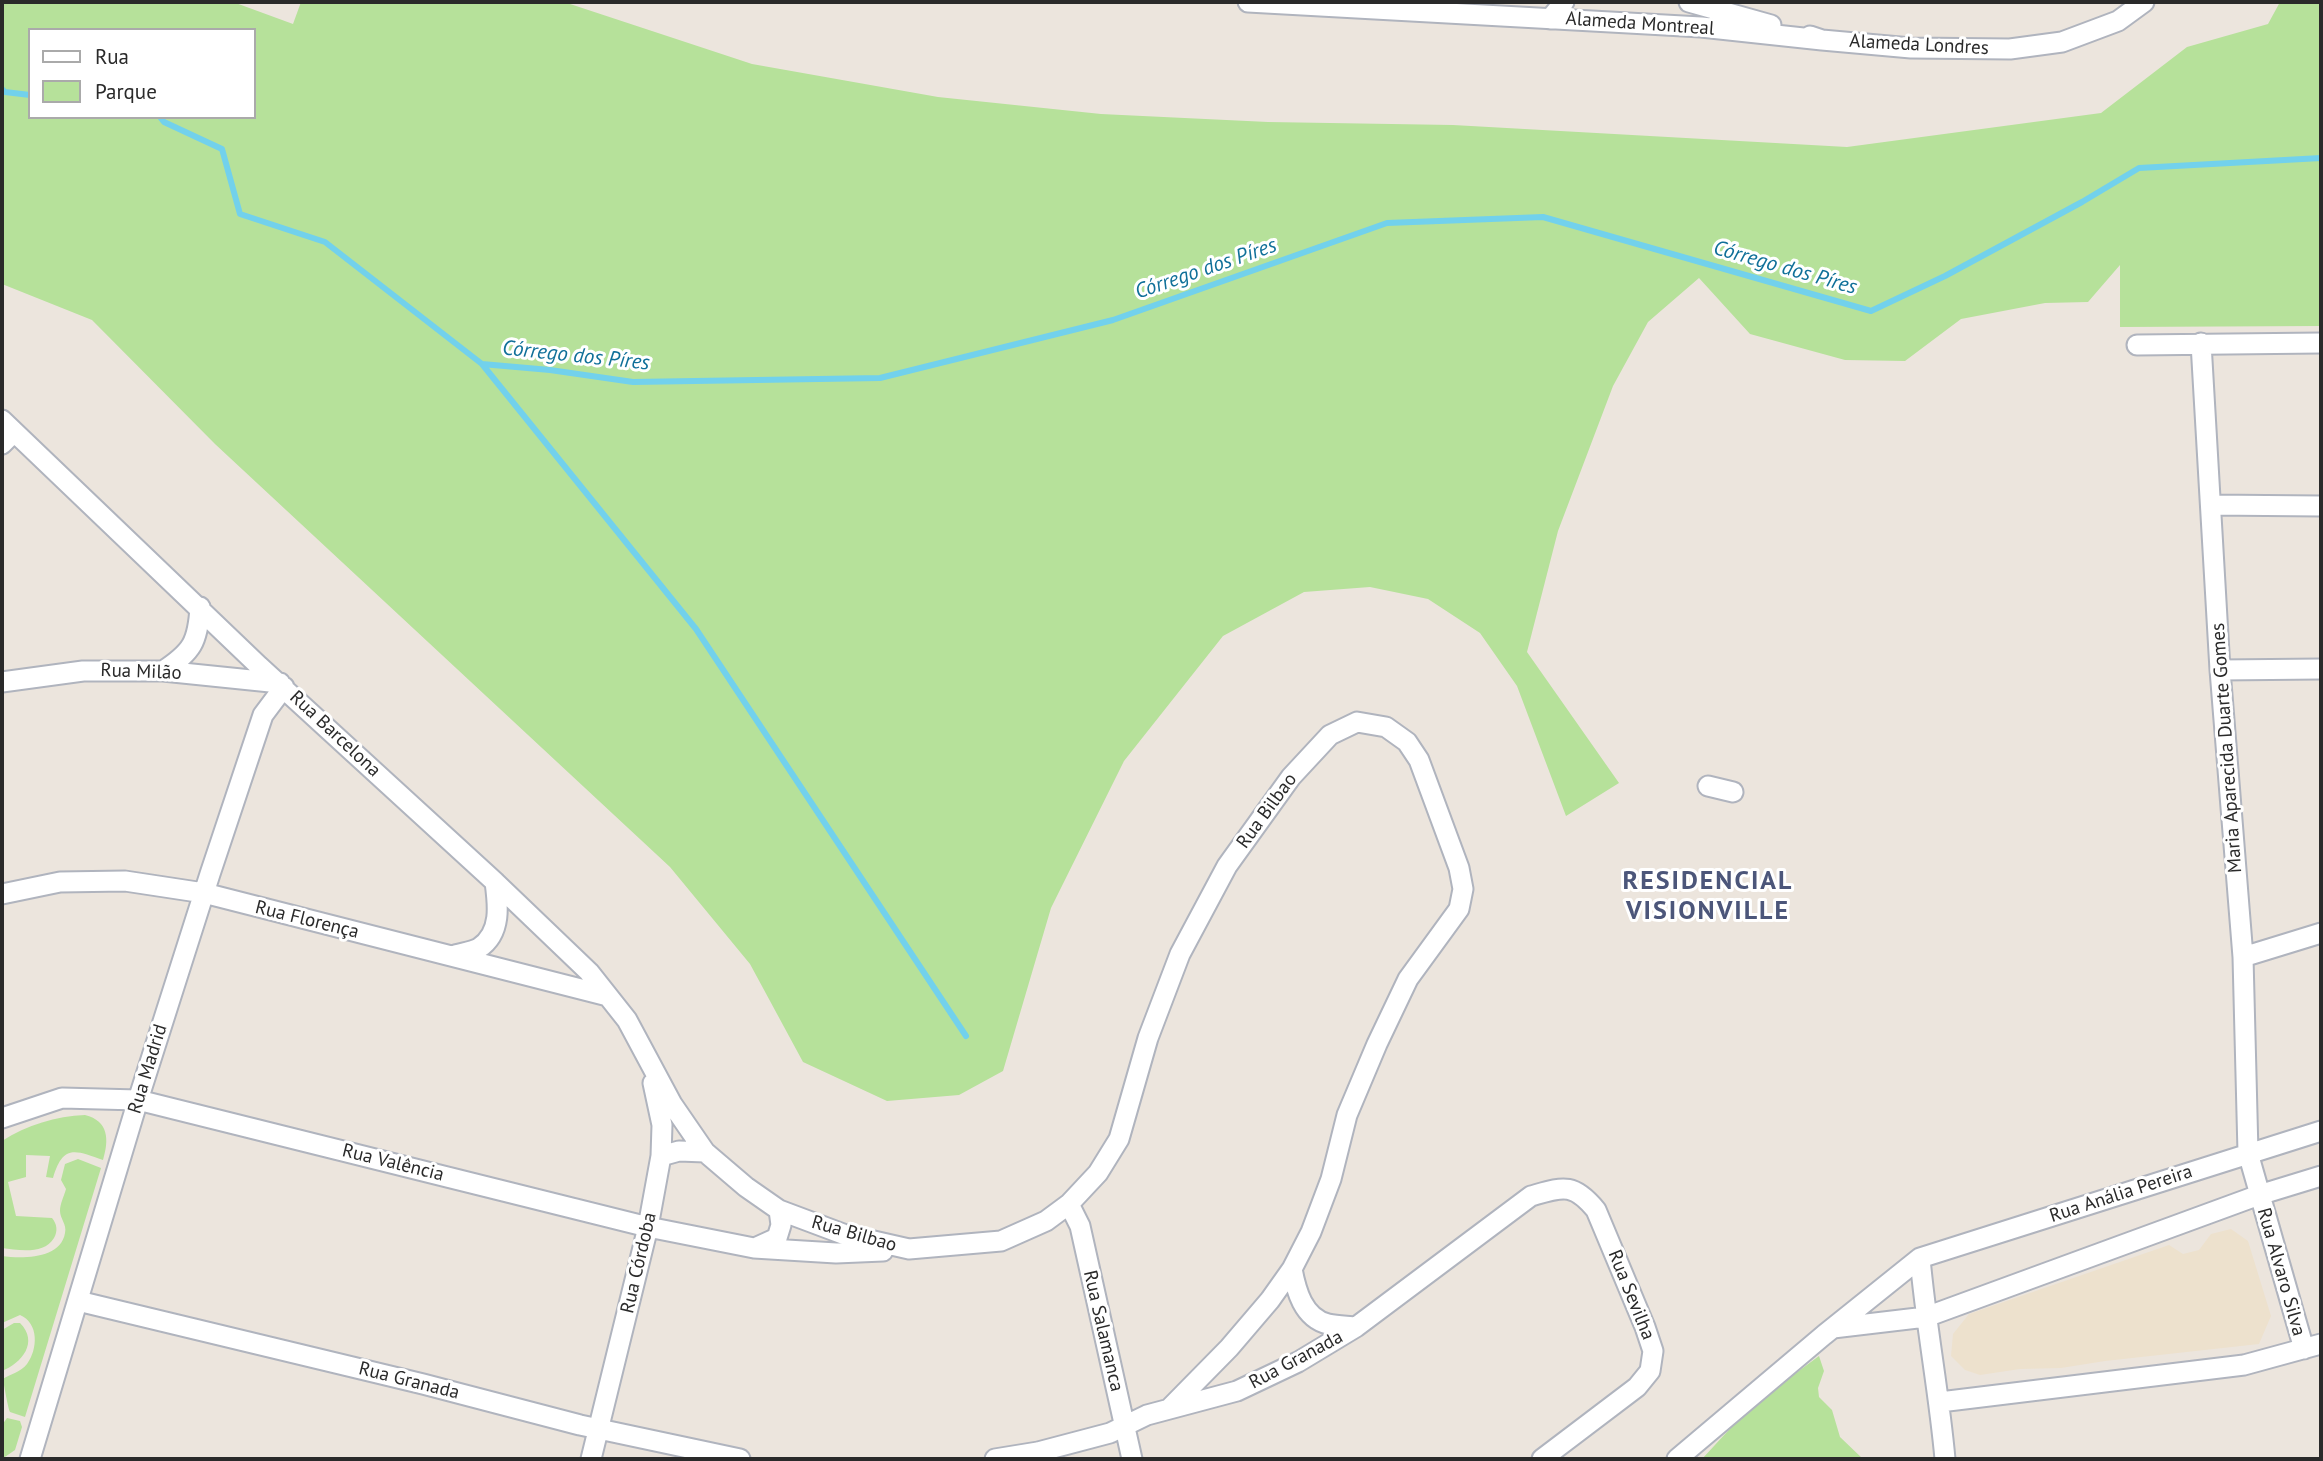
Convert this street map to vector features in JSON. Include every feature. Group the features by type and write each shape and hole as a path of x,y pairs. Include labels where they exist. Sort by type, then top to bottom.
{"street":[{"name":"Alameda Montreal","path":"1248,2 1701,27 1822,40"},
{"path":"1550,19 1563,2"},
{"name":"Alameda Londres","path":"1689,2 1822,40 1911,48 2010,49 2062,42 2118,21 2144,2"},
{"path":"2137,345 2321,342"},
{"name":"Maria Aparecida Duarte Gomes","path":"2201,343 2220,670 2243,957 2248,1153"},
{"name":"Rua Barcelona","path":"6,432 200,607 589,972 627,1020 650,1065"},
{"path":"2211,505 2321,506"},
{"path":"163,671 183,657 193,644 200,607"},
{"path":"2220,670 2321,669"},
{"name":"Rua Milão","path":"2,682 83,671 163,671 282,685"},
{"name":"Rua Madrid","path":"30,1459 138,1100 204,893 263,715 282,685"},
{"name":"Rua Bilbao","path":"650,1065 672,1104 705,1152 746,1187 779,1210 843,1234 909,1249 1001,1241 1046,1221 1069,1204 1098,1173 1119,1139 1148,1038 1180,954 1227,866 1291,777 1330,735 1356,722 1386,727 1407,742 1419,760 1459,868 1463,890 1459,909 1408,979 1377,1044 1347,1115 1331,1180 1311,1232 1292,1269 1262,1310 1170,1408"},
{"path":"1708,786 1733,792"},
{"name":"Rua Florença","path":"2,894 60,882 125,881 204,893 608,996"},
{"path":"451,956 479,948 492,934 499,910 495,882"},
{"path":"2243,957 2321,933"},
{"name":"Rua Córdoba","path":"591,1459 648,1227 662,1156 662,1125 650,1065"},
{"name":"Rua Valência","path":"2,1118 62,1098 138,1100 648,1227 754,1248 836,1253 909,1249"},
{"name":"Rua Anália Pereira","path":"1920,1258 2321,1130"},
{"path":"662,1156 678,1151 705,1152"},
{"name":"Rua Alvaro Silva","path":"2248,1153 2259,1195 2312,1346"},
{"path":"1833,1328 1926,1317 2259,1195 2321,1176"},
{"name":"Rua Granada","path":"995,1459 1038,1452 1098,1437 1147,1415 1237,1391 1298,1362 1356,1327 1531,1196 1561,1188"},
{"name":"Rua Sevilha","path":"1542,1459 1637,1387 1650,1371 1653,1351 1596,1209 1583,1194 1561,1188"},
{"name":"Rua Salamanca","path":"1069,1204 1080,1226 1132,1459"},
{"path":"754,1248 777,1238 781,1224 779,1210"},
{"path":"1920,1258 1945,1459"},
{"path":"1677,1459 1920,1258"},
{"path":"1292,1269 1297,1296 1309,1312 1324,1324 1356,1327"},
{"name":"Rua Granada","path":"78,1301 598,1429 740,1459"},
{"path":"1940,1402 2244,1365 2312,1346"}],"shaded area":[{"path":"2231,1229 2248,1241 2271,1316 2259,1344 1980,1375 1965,1370 1951,1356 1953,1334 1969,1314 2169,1245 2183,1254 2199,1250 2211,1234"}],"green space":[{"path":"2,2 233,2 293,24 301,2 564,2 752,64 938,97 1101,114 1268,122 1453,125 1847,147 2101,113 2187,47 2268,24 2280,2 2321,2 2321,326 2120,327 2120,265 2088,302 2045,303 1961,319 1905,361 1845,360 1750,334 1699,278 1648,322 1613,386 1558,531 1527,652 1619,783 1566,816 1517,686 1480,633 1428,599 1370,587 1304,592 1223,636 1124,761 1051,908 1003,1071 959,1095 887,1101 803,1062 750,964 670,867 215,444 92,320 2,284"},
{"path":"85,1115 99,1122 105,1132 103,1160 71,1152 61,1159 53,1178 46,1177 50,1156 26,1155 26,1177 8,1182 16,1216 52,1218 56,1233 50,1243 37,1249 2,1248 2,1141 42,1122"},
{"path":"78,1159 101,1168 25,1417 10,1412 3,1379 27,1364 31,1358 35,1337 31,1324 20,1315 2,1323 2,1256 40,1255 56,1248 62,1242 65,1230 60,1208 66,1189 61,1180 65,1164"},
{"path":"14,1323 20,1323 26,1330 28,1344 16,1363 2,1371 2,1330"},
{"path":"1819,1356 1824,1371 1818,1388 1819,1397 1832,1410 1840,1437 1863,1459 1702,1459 1750,1407"},
{"path":"7,1418 20,1421 22,1427 15,1450 2,1459 2,1425"}],"waterway":[{"name":"Córrego dos Píres","path":"2,89 5,92 28,95"},
{"name":"Córrego dos Píres","path":"162,119 222,149 240,214 325,242 482,364 633,382 880,378 1113,320 1387,223 1543,217 1871,311 1945,276 2139,168 2321,158"},
{"path":"482,364 696,629 966,1036"}],"district":[{"name":"RESIDENCIAL VISIONVILLE","path":"1708,897"}]}
